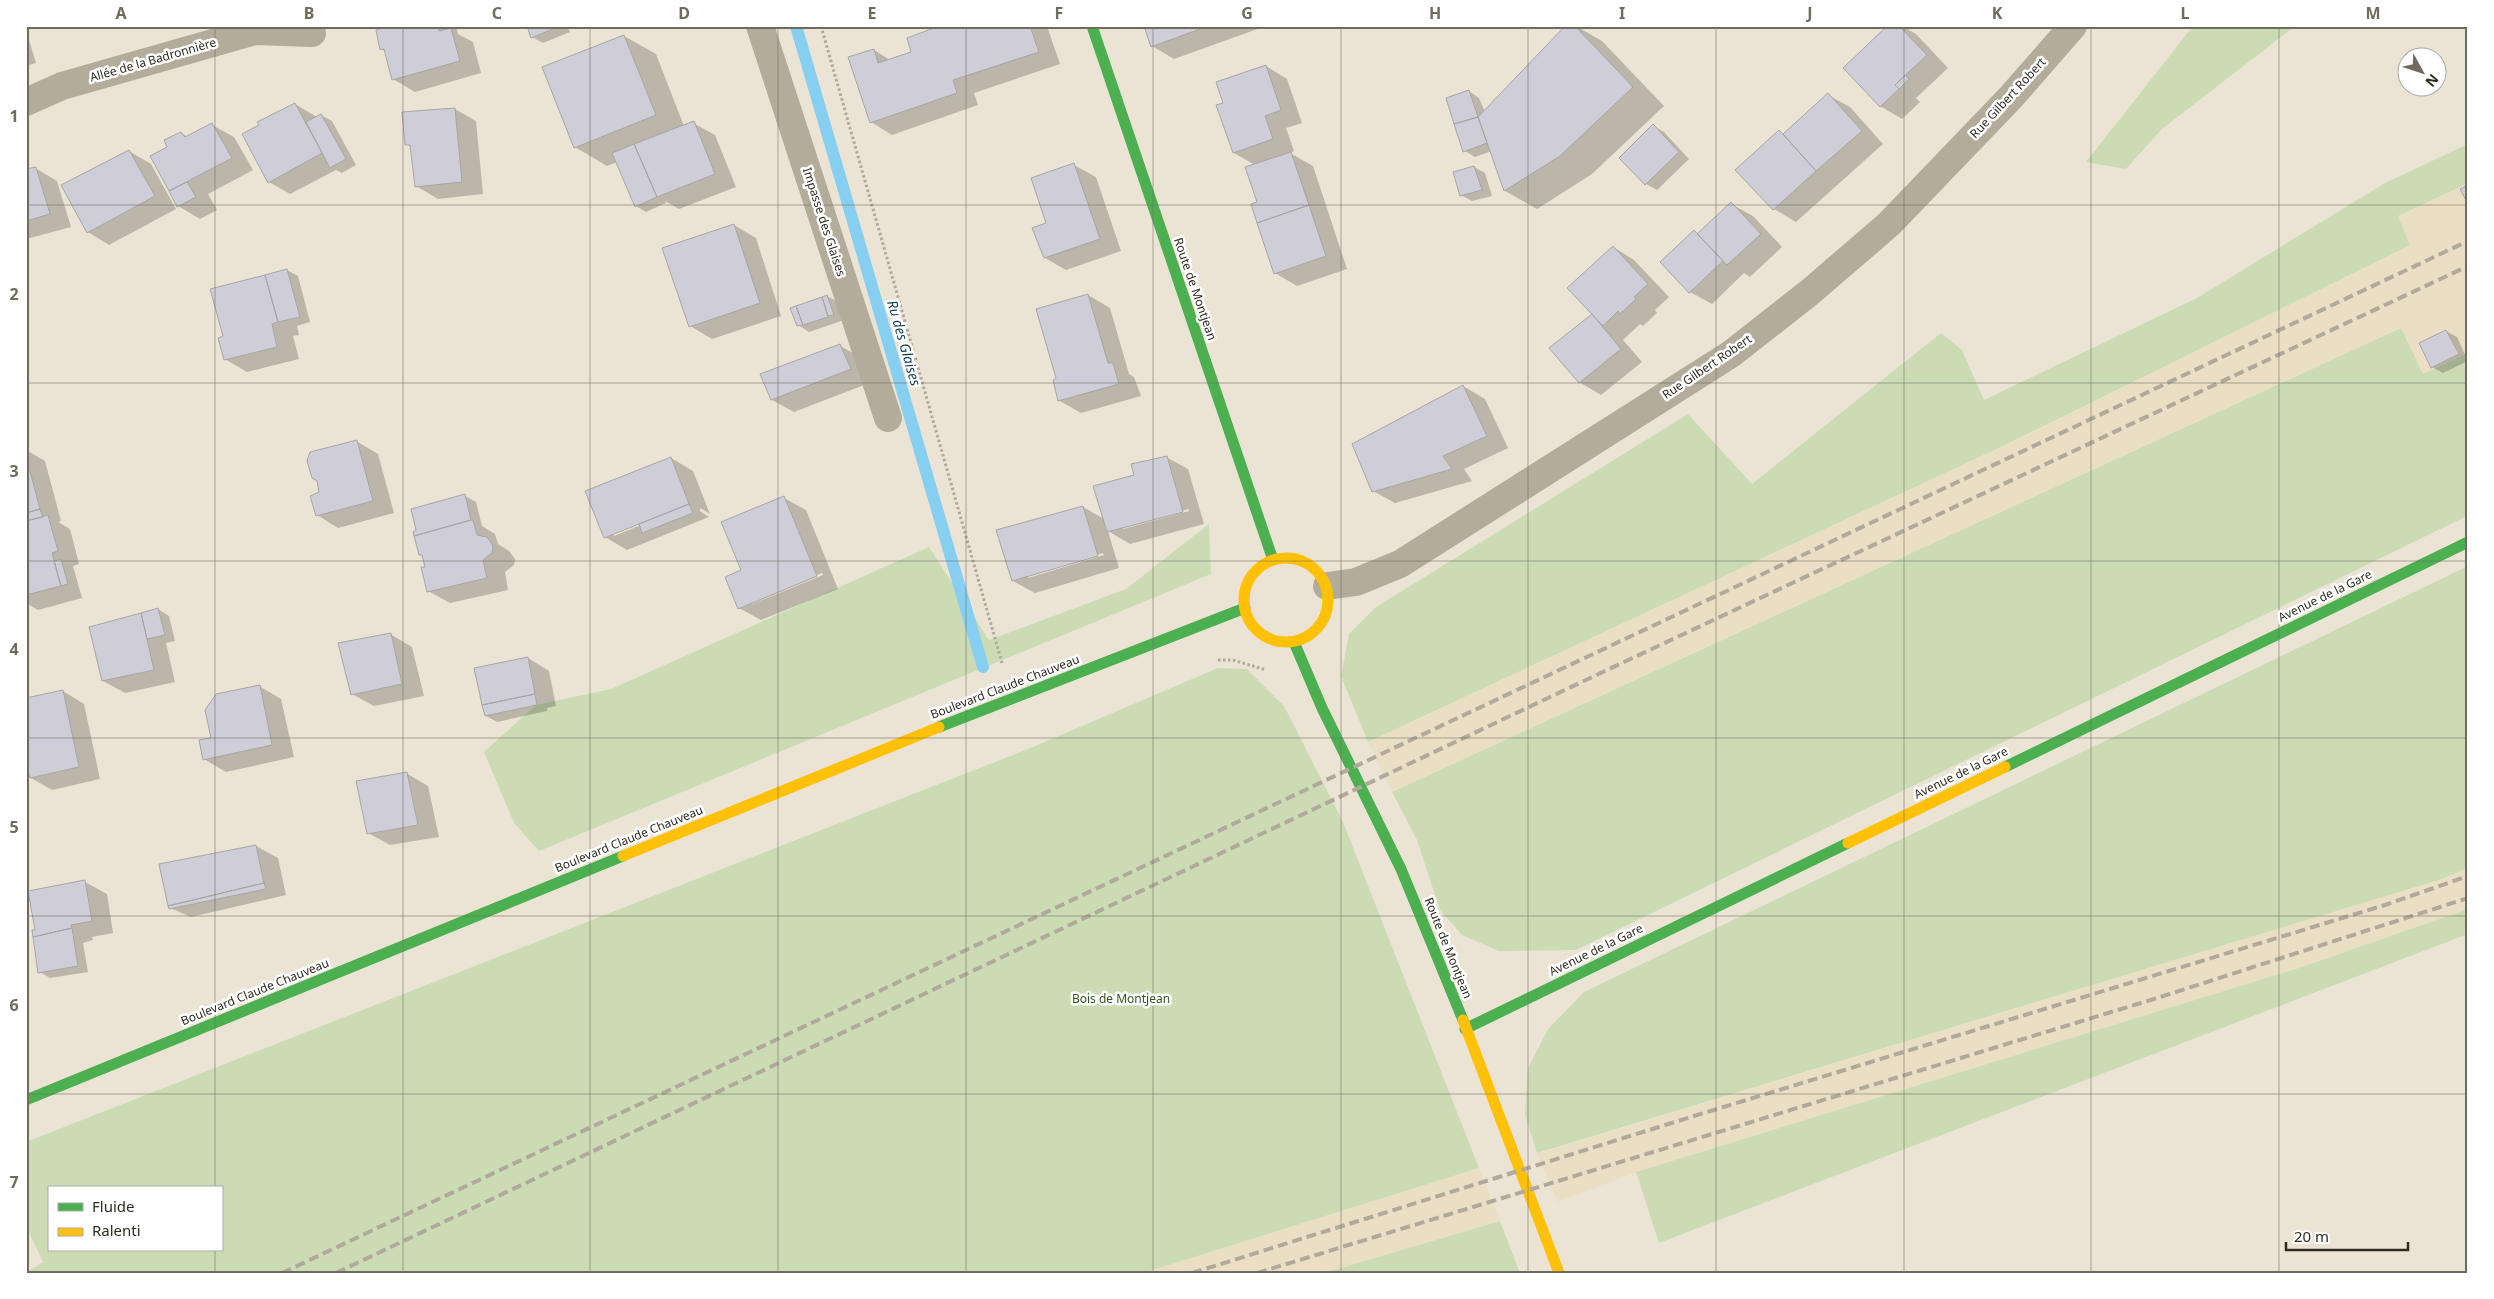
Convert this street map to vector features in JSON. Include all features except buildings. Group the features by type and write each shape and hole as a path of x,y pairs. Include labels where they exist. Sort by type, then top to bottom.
{"street":[{"name":"Impasse des Glaises","path":"760,26 888,418"},
{"name":"Route de Montjean","path":"1092,26 1273,560"},
{"name":"Rue Gilbert Robert","path":"1327,586 1356,582 1400,564 1731,354 1810,292 1889,224 2011,96 2073,26"},
{"name":"Allée de la Badronnière","path":"26,102 62,86 255,31 312,33"},
{"name":"Avenue de la Gare","path":"1465,1029 2468,542"},
{"path":"1289,558 1305,562 1318,572 1327,586 1329,600 1326,615 1319,628 1307,637 1294,642 1277,641 1262,635 1251,623 1245,608 1245,593 1250,579 1260,567 1273,560 1289,558"},
{"name":"Boulevard Claude Chauveau","path":"26,1100 1012,697 1176,637 1245,608"},
{"name":"Route de Montjean","path":"1294,642 1308,681 1380,823 1407,885 1559,1273"}],"path":[{"path":"821,26 1012,697"}],"shaded area":[{"path":"2468,183 2468,353 2423,374 2401,328 1392,792 1368,742 2005,445 2409,245 2398,216"},
{"path":"2468,868 2468,909 2302,967 1636,1172 1558,1202 1537,1154 2439,880"},
{"path":"1479,1168 1500,1221 1324,1273 1143,1273"}],"green space":[{"path":"2193,26 2295,26 2162,129 2126,169 2086,162"},
{"path":"2468,144 2468,183 2398,216 2410,245 2005,445 1368,742 1341,676 1349,634 1376,607 1688,414 1752,484 1941,333 1962,350 1984,400 2197,298 2385,183"},
{"path":"2401,328 2423,374 2468,353 2467,516 1576,950 1499,951 1462,935 1440,910 1417,840 1392,792"},
{"path":"1209,524 1211,574 539,851 514,823 484,752 536,705 611,689 929,547 989,640 1126,589"},
{"path":"2468,566 2468,868 2439,880 1537,1153 1525,1115 1528,1068 1548,1029 1584,992"},
{"name":"Bois de Montjean","path":"1218,668 1247,669 1284,706 1343,822 1479,1168 1143,1273 26,1273 43,1262 26,1226 26,1142 1028,749"},
{"path":"2468,909 2468,934 1659,1243 1636,1172 2302,967"},
{"path":"1500,1221 1520,1273 1324,1273"}],"waterway":[{"name":"Ru des Glaises","path":"796,26 983,667"}],"railway":[{"path":"282,1273 2468,241"},
{"path":"336,1273 1607,670 2468,266"},
{"path":"1192,1273 1694,1116 2385,905 2468,876"},
{"path":"1257,1273 2154,999 2468,898"}],"traffic: fast":[{"path":"1092,26 1273,560"},
{"path":"2005,767 2468,542"},
{"path":"939,727 1245,608"},
{"path":"1294,642 1322,708 1401,869 1463,1020"},
{"path":"1465,1029 1848,843"},
{"path":"26,1100 623,856"}],"traffic: slow":[{"path":"1286,558 1302,561 1316,570 1325,584 1328,600 1325,616 1316,630 1302,639 1286,642 1270,639 1256,630 1247,616 1244,600 1247,584 1256,570 1270,561 1286,558"},
{"path":"623,856 939,727"},
{"path":"1848,843 2005,767"},
{"path":"1463,1020 1559,1273"}]}
